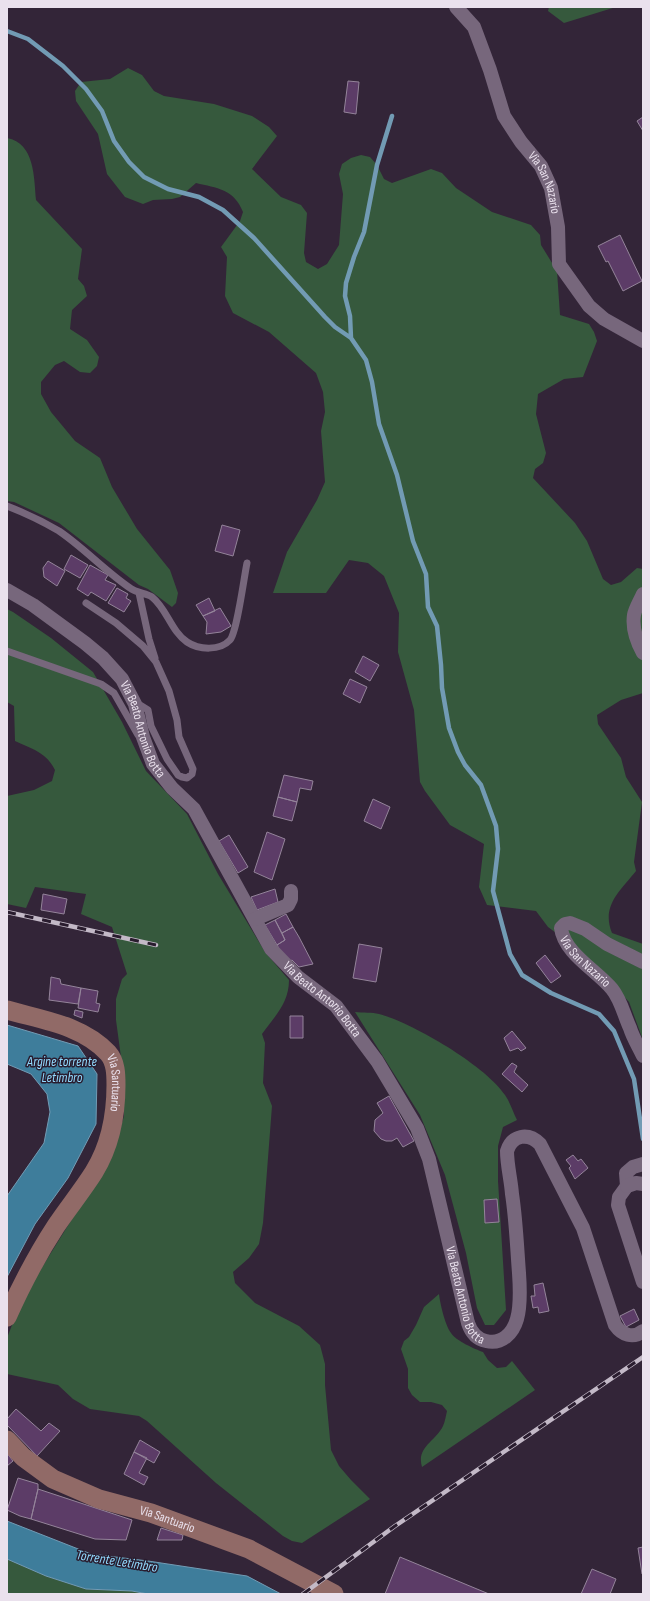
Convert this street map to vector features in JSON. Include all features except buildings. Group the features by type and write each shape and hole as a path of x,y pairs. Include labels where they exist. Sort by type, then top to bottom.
{"main road":[{"name":"Via Santuario","path":"7,1010 66,1026 83,1033 98,1043 110,1055 116,1072 116,1099 112,1126 95,1170 56,1227 14,1295 7,1317"},
{"name":"Via Santuario","path":"7,1440 22,1457 53,1479 99,1499 150,1513 249,1549 334,1594"}],"street":[{"name":"Via San Nazario","path":"456,7 474,27 490,70 504,116 521,142 541,166 551,188 558,226 559,264 589,306 604,319 643,341"},
{"name":"Via Beato Antonio Botta","path":"8,590 33,605 102,658 122,679 135,704 143,737 153,764 172,788 194,809 271,949 298,977 336,1006 377,1061 417,1128 429,1159 468,1323 476,1336 482,1340 497,1342 510,1333 518,1317 520,1284 517,1240 507,1151 512,1140 524,1136 530,1136 536,1139 540,1144 583,1228 615,1325 623,1333 629,1335 635,1335 643,1331"},
{"path":"643,594 634,615 634,628 636,639 643,653"},
{"path":"255,919 288,905 291,898 291,891"},
{"name":"Via San Nazario","path":"643,962 607,944 585,929 570,923 565,924 561,928 566,943 572,951 599,976 619,999 630,1029 643,1056"},
{"path":"627,1186 626,1173 633,1167 643,1164"},
{"path":"643,1184 636,1183 627,1186 619,1197 618,1205 643,1282"}],"lane":[{"path":"7,506 39,520 60,532 130,589 151,596 157,602 177,633 187,642 196,646 208,648 219,646 230,640 236,629 246,563"},
{"path":"135,704 148,710 151,726 167,759 178,775 187,778 192,774 193,769 179,737 177,720 169,691 156,662 149,639 139,593"},
{"path":"86,603 116,624 143,646 156,662"},
{"path":"7,651 101,684 114,693 138,736 143,737"}],"green space":[{"path":"549,7 616,7 564,23 548,11"},
{"path":"128,68 142,75 154,91 164,96 214,104 252,116 269,127 277,136 252,169 281,197 301,205 307,213 304,253 306,262 318,269 327,264 339,245 343,194 339,174 342,164 351,158 361,155 370,157 377,165 384,179 392,183 431,169 442,173 456,188 492,212 531,225 540,235 541,245 557,271 560,315 589,324 594,332 597,341 583,377 564,379 538,394 536,414 546,453 543,463 535,469 533,478 575,523 587,541 603,579 611,585 621,582 637,568 643,569 643,693 621,700 597,715 598,724 621,758 626,777 642,802 634,862 636,871 614,899 609,915 609,923 612,933 643,944 643,1040 629,1002 609,980 571,944 548,927 536,911 487,905 479,887 484,844 450,825 420,782 414,710 398,652 399,613 384,576 368,563 349,560 326,593 273,593 287,552 317,500 325,482 321,431 325,412 323,392 316,373 269,332 233,313 225,296 227,257 221,247 240,221 243,212 235,198 218,188 196,183 180,197 153,200 143,204 125,197 107,174 98,134 76,101 75,91 81,82 110,79"},
{"path":"7,138 16,141 28,154 35,182 36,200 82,249 78,279 84,286 87,296 72,310 70,329 87,340 99,357 97,366 90,373 80,372 64,361 55,365 41,382 41,394 51,412 75,441 100,458 112,487 137,529 170,570 178,593 176,603 172,607 148,589 139,585 59,523 14,502 7,501"},
{"path":"7,609 51,638 93,672 122,722 146,771 187,814 218,874 265,952 289,980 287,996 284,1002 262,1034 265,1043 263,1083 272,1106 263,1223 259,1244 249,1258 233,1272 235,1283 255,1303 299,1326 320,1345 325,1364 325,1385 331,1450 339,1466 370,1499 302,1543 292,1541 283,1536 216,1483 147,1421 139,1416 90,1409 73,1399 58,1385 7,1374 7,1338 17,1312 36,1277 113,1153 124,1116 123,1072 116,1020 116,999 122,979 127,974 112,927 81,914 86,894 35,887 26,908 7,904 7,796 34,790 52,781 55,770 43,755 15,741 14,706 7,702"},
{"path":"355,1012 376,1013 393,1019 410,1026 448,1047 482,1071 496,1084 510,1104 517,1120 503,1127 498,1146 498,1181 506,1310 494,1325 485,1325 477,1308 466,1253 445,1175 420,1115"},
{"path":"439,1294 445,1320 453,1336 483,1352 488,1360 497,1368 506,1367 512,1361 535,1390 422,1467 421,1460 424,1449 440,1431 445,1421 447,1411 442,1405 431,1402 420,1402 412,1395 408,1388 408,1369 401,1349 404,1341 409,1337 416,1325 424,1307"},
{"path":"7,1559 46,1576 86,1589 132,1591 148,1594 7,1594"}],"water":[{"name":"Argine torrente Letimbro","path":"7,1025 78,1046 97,1074 96,1124 68,1178 35,1224 7,1277 7,1196 44,1143 50,1112 47,1094 31,1074 7,1064"},
{"name":"Torrente Letimbro","path":"7,1521 91,1554 247,1576 281,1594 148,1594 132,1591 86,1589 46,1576 7,1559"}],"waterway":[{"path":"7,31 28,39 63,66 86,89 102,111 114,141 129,162 144,177 168,189 199,197 223,210 254,238 325,317 335,327 351,338"},
{"path":"392,116 377,165 364,232 346,283 345,296 350,316 351,338 366,360 372,382 379,424 397,475 413,541 426,574 428,607 437,626 442,688 449,728 458,752 465,765 481,785 496,826 498,849 493,891 510,954 522,975 551,993 599,1014 614,1031 634,1079 643,1139"}],"railway":[{"path":"7,912 156,945"},
{"path":"303,1594 395,1526 643,1357"}]}
